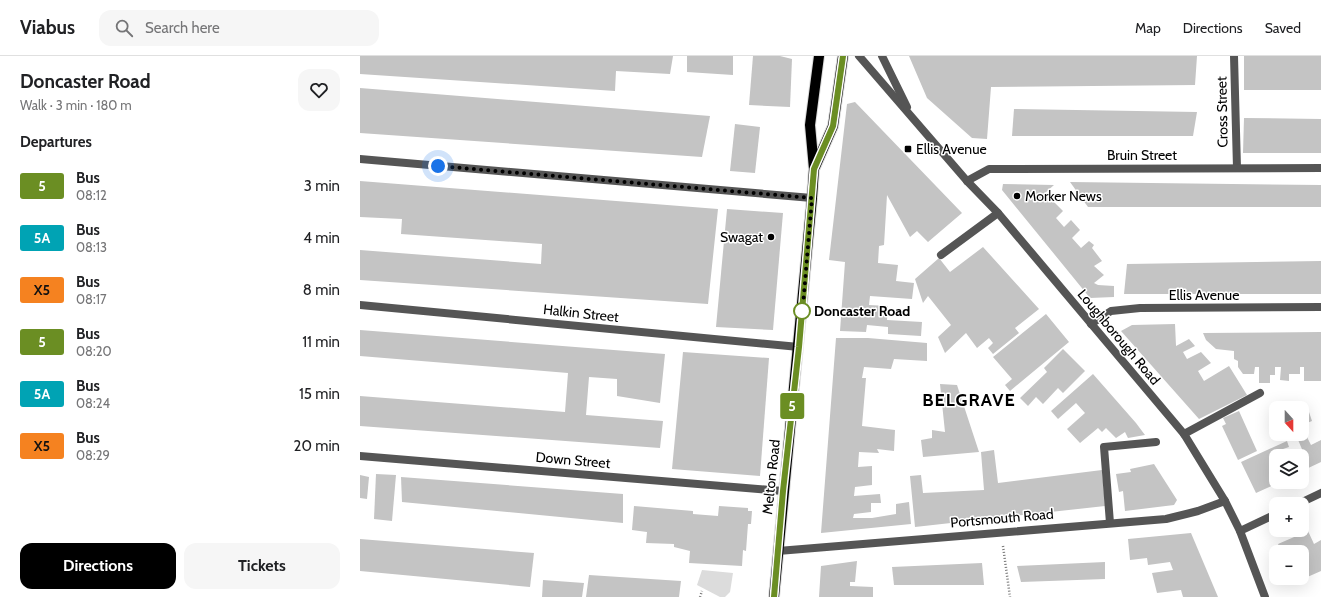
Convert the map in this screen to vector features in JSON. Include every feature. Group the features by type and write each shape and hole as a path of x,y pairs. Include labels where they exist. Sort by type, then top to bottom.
{"main road":[{"name":"Melton Road","path":"774,597 812,198 814,169 810,125 819,56"},
{"name":"Melton Road","path":"814,169 833,126 843,56"}],"street":[{"name":"Loughborough Road","path":"859,56 967,181 998,214 1184,434 1225,501 1240,531 1265,597"},
{"name":"Loughborough Road","path":"882,56 913,119"},
{"name":"Cross Street","path":"1234,56 1237,168"},
{"path":"360,159 812,198"},
{"name":"Bruin Street","path":"967,181 989,169 1321,168"},
{"path":"941,256 998,214"},
{"name":"Halkin Street","path":"360,305 799,347"},
{"name":"Ellis Avenue","path":"1091,324 1111,311 1140,308 1321,307"},
{"path":"1184,434 1260,393"},
{"path":"1110,523 1104,447 1156,442"},
{"name":"Down Street","path":"360,456 783,491"},
{"path":"1309,499 1321,493"},
{"name":"Portsmouth Road","path":"778,551 1002,531 1166,519 1225,501"},
{"path":"1240,531 1269,517"}],"path":[{"path":"1002,531 1010,597"},
{"path":"700,597 702,591"}],"shaded area":[{"path":"702,570 733,573 730,592 725,597 720,597 697,585"}],"building":[{"path":"360,56 673,56 670,74 616,71 615,91 360,74"},
{"path":"687,56 733,56 733,75 687,72"},
{"path":"753,56 780,56 792,59 790,107 749,105"},
{"path":"909,56 1197,56 1195,85 991,87 987,139 972,138 927,98"},
{"path":"1244,56 1321,56 1321,90 1244,90"},
{"path":"360,88 710,116 702,157 360,133"},
{"path":"855,102 962,213 928,242 917,231 910,237 887,195 884,245 879,246 878,263 898,265 896,281 914,283 912,299 870,296 869,305 888,306 887,320 922,322 921,336 888,334 888,327 867,325 866,332 840,331 845,262 829,260 847,104"},
{"path":"1014,109 1197,112 1193,136 1012,136"},
{"path":"1244,118 1321,119 1321,153 1243,153"},
{"path":"735,124 760,127 755,173 730,171"},
{"path":"360,181 718,209 708,304 360,280 360,250 541,264 542,244 401,234 402,219 360,217"},
{"path":"1070,182 1321,185 1321,207 1088,207"},
{"path":"1003,184 1054,185 1045,193 1063,211 1056,218 1064,227 1071,220 1080,230 1072,238 1081,248 1089,241 1094,245 1092,248 1102,261 1094,266 1104,275 1094,283 1098,285 1114,286 1114,297 1090,298 1002,190"},
{"path":"727,209 783,213 773,330 716,327"},
{"path":"983,247 1039,309 1015,328 1019,333 993,354 988,348 993,343 989,338 977,348 966,333 945,353 938,337 951,325 928,296 923,303 915,279 939,258 950,272"},
{"path":"1321,261 1321,294 1124,294 1127,264"},
{"path":"1046,314 1069,342 1010,391 1005,385 1012,379 993,357"},
{"path":"1175,324 1176,346 1189,339 1195,346 1183,352 1187,359 1201,352 1211,363 1198,371 1204,381 1229,366 1247,395 1199,419 1121,331 1132,325"},
{"path":"360,330 665,354 660,403 617,396 617,379 589,377 586,415 663,421 660,448 360,426 360,396 565,412 568,373 360,356"},
{"path":"1321,332 1321,381 1304,381 1304,367 1300,367 1300,374 1289,374 1289,381 1280,380 1281,367 1275,367 1275,375 1270,375 1270,383 1259,383 1259,367 1255,367 1254,374 1243,374 1238,367 1238,361 1234,359 1234,351 1216,349 1206,340 1203,333"},
{"path":"836,338 868,338 927,343 927,361 894,359 891,369 864,367 862,378 866,378 862,426 895,430 894,451 877,449 879,453 859,452 858,467 872,466 872,485 855,487 854,496 880,494 881,503 871,503 871,512 854,514 853,518 872,518 896,514 896,504 909,502 911,524 821,533"},
{"path":"1063,349 1085,371 1063,393 1058,388 1043,404 1036,397 1028,406 1020,398 1047,372 1044,368"},
{"path":"683,352 769,358 760,476 672,469"},
{"path":"1093,374 1145,435 1128,438 1125,432 1116,438 1106,428 1102,432 1098,428 1080,443 1067,429 1085,413 1076,403 1058,419 1051,411"},
{"path":"940,384 957,385 979,452 923,457 921,440 932,438 932,430 945,432"},
{"path":"1239,411 1257,451 1238,460 1222,426 1226,424 1223,418"},
{"path":"1309,412 1312,421 1309,422"},
{"path":"1321,440 1321,462 1309,468 1309,449 1302,449 1299,441 1309,441 1311,445"},
{"path":"1287,441 1289,447 1283,449 1269,449"},
{"path":"1269,449 1269,487 1256,493 1241,462"},
{"path":"994,450 998,483 1102,470 1105,506 915,527 910,476 921,475 923,493 984,490 981,452"},
{"path":"1154,464 1177,500 1174,505 1125,511 1123,491 1119,492 1116,474 1131,472 1130,469"},
{"path":"376,474 396,475 392,521 374,519"},
{"path":"360,475 369,477 367,499 360,498"},
{"path":"401,477 623,494 623,523 402,502"},
{"path":"634,506 693,511 693,514 718,516 719,506 748,508 748,511 752,511 751,524 748,524 746,551 743,550 742,566 689,563 690,551 674,547 674,544 646,543 647,532 632,530"},
{"path":"1191,533 1218,597 1183,597 1181,590 1157,593 1152,573 1173,570 1170,562 1148,565 1147,558 1130,560 1128,539"},
{"path":"1309,533 1314,544 1321,540 1321,571 1309,576 1309,545 1278,544 1294,537 1309,537"},
{"path":"360,539 534,553 530,587 360,571"},
{"path":"857,561 855,582 850,582 850,586 873,587 873,597 819,597 821,566"},
{"path":"1105,562 1105,579 1021,582 1017,566"},
{"path":"982,563 984,585 894,585 892,567"},
{"path":"589,575 681,581 679,597 586,597"},
{"path":"543,580 584,583 582,597 542,597"}],"bus line":[{"name":"5","path":"774,597 783,491 799,347 814,169 833,126 843,56"}],"place":[{"name":"Ellis Avenue","path":"908,149"},
{"name":"Morker News","path":"1017,196"},
{"name":"Swagat","path":"771,237"},
{"name":"Doncaster Road","path":"802,311"}],"district":[{"name":"BELGRAVE","path":"969,400"}],"route":[{"path":"438,166 812,198 802,318 802,311"}]}
